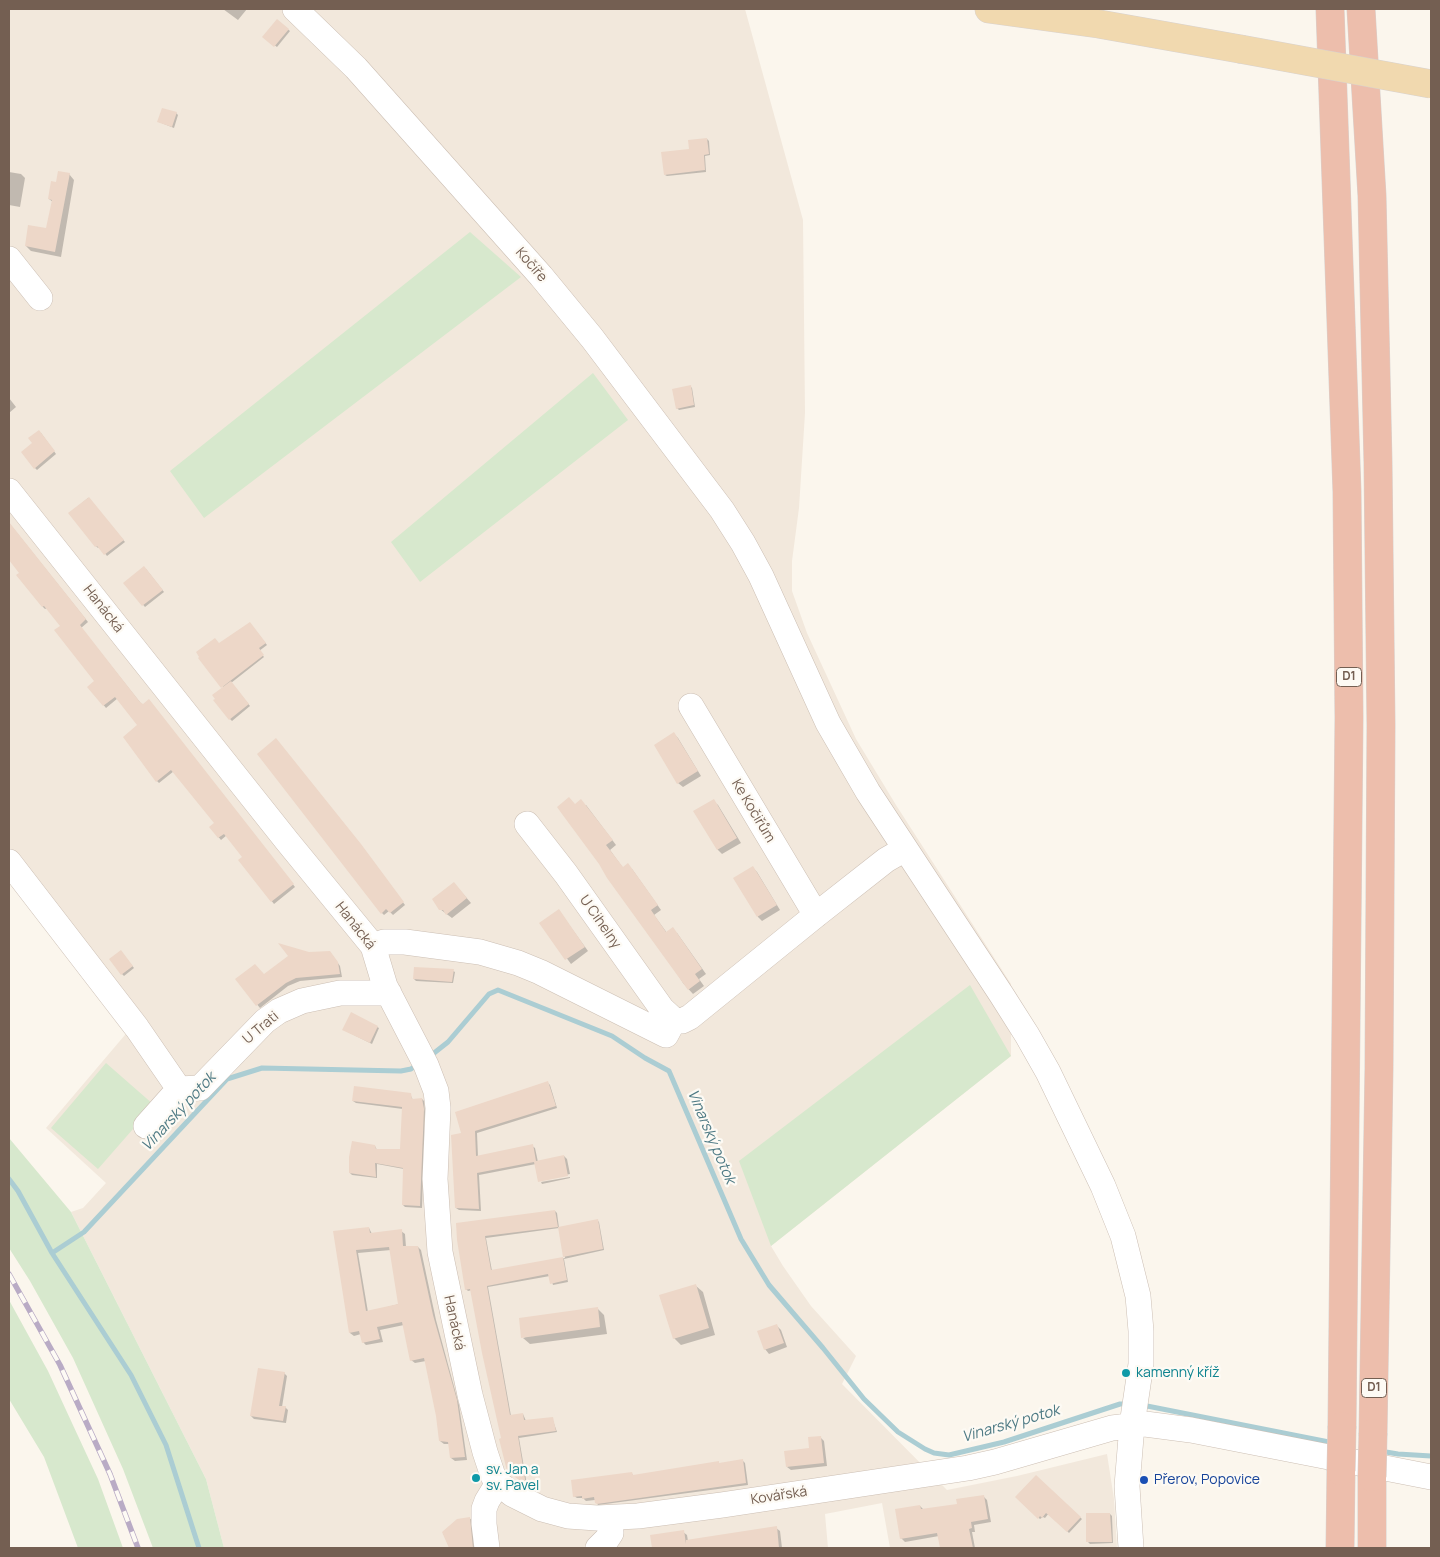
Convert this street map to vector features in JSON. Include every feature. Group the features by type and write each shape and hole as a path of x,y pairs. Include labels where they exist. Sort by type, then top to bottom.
{"highway":[{"name":"D1","path":"1330,9 1347,492 1349,708 1340,1548"},
{"name":"D1","path":"1361,9 1372,196 1381,725 1379,1058 1372,1548"}],"main road":[{"path":"989,9 1099,24 1431,84"}],"street":[{"name":"Kočíře","path":"295,9 356,68 541,276 592,338 722,510 743,543 765,585 828,723 868,792 1027,1035 1048,1072 1103,1186 1122,1236 1138,1296 1141,1337 1127,1486 1131,1548"},
{"path":"9,259 40,298"},
{"name":"Hanácká","path":"9,491 287,841 373,946 379,960 383,981 424,1060 438,1100 436,1179 440,1252 477,1425 490,1468 498,1483"},
{"name":"Ke Kočiřům","path":"691,706 816,915"},
{"name":"U Cihelny","path":"526,824 566,874 662,1009 674,1020"},
{"path":"373,946 384,942 406,942 480,952 518,963 540,972 666,1035 674,1020 690,1017 886,860 905,849"},
{"path":"9,862 137,1028 179,1089 146,1126"},
{"name":"U Trati","path":"179,1089 200,1088 265,1021 279,1011 302,1001 340,993 389,993"},
{"name":"Kovářská","path":"498,1483 519,1499 556,1514 581,1518 610,1518 722,1505 968,1468 1112,1428 1135,1408 1145,1424 1191,1430 1431,1477"},
{"path":"487,1548 484,1509 498,1483"},
{"path":"598,1548 607,1540 611,1533 610,1518"}],"shaded area":[{"path":"9,9 745,9 803,220 805,413 799,508 792,561 792,591 807,633 856,739 1011,984 1011,1056 771,1246 811,1306 856,1356 842,1384 947,1490 1017,1476 1107,1454 1114,1499 1117,1548 890,1548 882,1503 825,1514 828,1548 224,1548 206,1479 71,1212 83,1208 106,1183 46,1128 130,1029 9,872"}],"green space":[{"path":"470,232 521,277 204,518 170,471"},
{"path":"593,373 628,420 420,582 391,542"},
{"path":"970,985 1011,1056 771,1246 739,1161"},
{"path":"106,1063 154,1105 98,1169 51,1128"},
{"path":"9,1138 71,1212 206,1479 224,1548 153,1548 123,1469 73,1358 30,1281 9,1248"},
{"path":"9,1300 48,1371 98,1479 123,1548 78,1548 44,1457 9,1399"}],"building":[{"path":"277,19 289,29 274,47 262,37"},
{"path":"162,108 177,112 172,127 157,122"},
{"path":"707,138 709,154 704,155 705,170 664,175 661,152 689,149 688,140"},
{"path":"58,171 70,173 55,252 25,246 28,225 46,228 52,200 48,199 51,181 56,182"},
{"path":"691,385 694,405 676,409 672,389"},
{"path":"39,430 55,451 34,469 21,452 32,443 28,438"},
{"path":"89,497 124,540 104,555 97,546 95,547 68,513"},
{"path":"9,522 86,619 80,625 140,702 143,704 149,699 294,884 271,902 238,860 242,857 224,834 218,838 209,827 214,823 171,770 156,782 123,737 137,725 115,697 103,706 87,687 94,681 54,630 60,626 16,575 19,573 9,560"},
{"path":"144,566 163,590 142,606 123,583"},
{"path":"250,622 266,643 259,648 264,655 221,688 198,658 196,652 215,638 219,643"},
{"path":"231,681 249,704 229,720 213,700 215,699 212,695"},
{"path":"674,732 698,771 677,784 654,745"},
{"path":"276,738 361,844 404,902 390,913 386,909 381,914 257,754"},
{"path":"569,797 575,804 581,799 613,840 606,845 623,867 628,863 658,905 651,910 666,932 673,927 702,969 695,974 700,981 688,990 557,807"},
{"path":"714,799 737,838 717,850 693,811"},
{"path":"753,866 777,905 757,917 733,878"},
{"path":"454,882 467,898 446,915 443,910 439,910 432,899"},
{"path":"559,909 585,947 565,960 539,923"},
{"path":"278,943 309,952 330,951 338,962 340,974 296,978 286,983 256,1006 235,979 255,964 264,974 288,956"},
{"path":"121,950 133,966 121,975 109,959"},
{"path":"414,967 454,969 452,982 413,979"},
{"path":"351,1012 378,1026 370,1043 342,1030"},
{"path":"548,1081 556,1106 475,1131 476,1156 533,1144 536,1161 564,1155 568,1176 538,1182 534,1162 477,1173 479,1209 455,1208 451,1135 461,1133 455,1112"},
{"path":"354,1086 411,1093 412,1099 422,1098 424,1109 420,1206 402,1205 403,1168 375,1163 376,1177 349,1173 352,1141 375,1145 376,1149 400,1149 402,1107 352,1101"},
{"path":"555,1210 558,1227 485,1236 491,1270 563,1257 567,1280 550,1284 548,1274 487,1286 510,1415 523,1413 524,1420 553,1417 556,1431 518,1436 526,1485 507,1471 470,1289 465,1290 456,1223"},
{"path":"598,1219 603,1249 563,1257 558,1227"},
{"path":"369,1227 370,1233 402,1229 403,1246 418,1246 433,1315 457,1400 465,1457 450,1458 448,1442 439,1441 424,1358 410,1361 402,1322 377,1327 380,1339 362,1343 359,1331 349,1333 333,1231","holes":["389,1247 398,1304 366,1311 356,1250"]},
{"path":"696,1284 709,1328 673,1339 659,1295"},
{"path":"598,1307 600,1327 521,1338 519,1318"},
{"path":"777,1324 784,1343 764,1350 757,1331"},
{"path":"258,1368 285,1372 279,1406 286,1406 283,1421 250,1416"},
{"path":"821,1436 824,1463 786,1467 784,1451 809,1448 808,1437"},
{"path":"743,1459 746,1483 597,1504 594,1497 582,1499 582,1496 573,1497 571,1480 632,1472 633,1475"},
{"path":"1036,1475 1081,1517 1067,1532 1046,1513 1042,1518 1040,1516 1038,1519 1015,1497"},
{"path":"984,1495 988,1519 971,1522 972,1528 969,1529 973,1548 940,1548 937,1533 900,1539 895,1509 920,1505 921,1509 957,1504 956,1499"},
{"path":"1086,1513 1110,1513 1112,1542 1086,1542"},
{"path":"470,1517 473,1548 449,1548 442,1532 457,1519"},
{"path":"777,1526 779,1548 652,1548 650,1535 684,1530 686,1544 686,1540"}],"waterway":[{"name":"Vinarský potok","path":"429,1057 448,1042 489,994 498,990 612,1036 669,1071 741,1239 769,1285 864,1399 898,1432 925,1449 934,1453 949,1455 1004,1442 1120,1404 1128,1404"},
{"name":"Vinarský potok","path":"9,1179 18,1191 52,1253 84,1232 227,1079 262,1068 401,1071 411,1069 418,1064"},
{"path":"52,1253 131,1375 166,1445 199,1548"},
{"name":"Vinarský potok","path":"1142,1405 1334,1443"},
{"name":"Vinarský potok","path":"1380,1451 1431,1456"}],"railway":[{"path":"9,1274 60,1365 110,1474 138,1548"}],"place":[{"name":"kamenný kříž","path":"1126,1373"},
{"name":"sv. Jan a sv. Pavel","path":"476,1478"},
{"name":"Přerov, Popovice","path":"1144,1480"}]}
